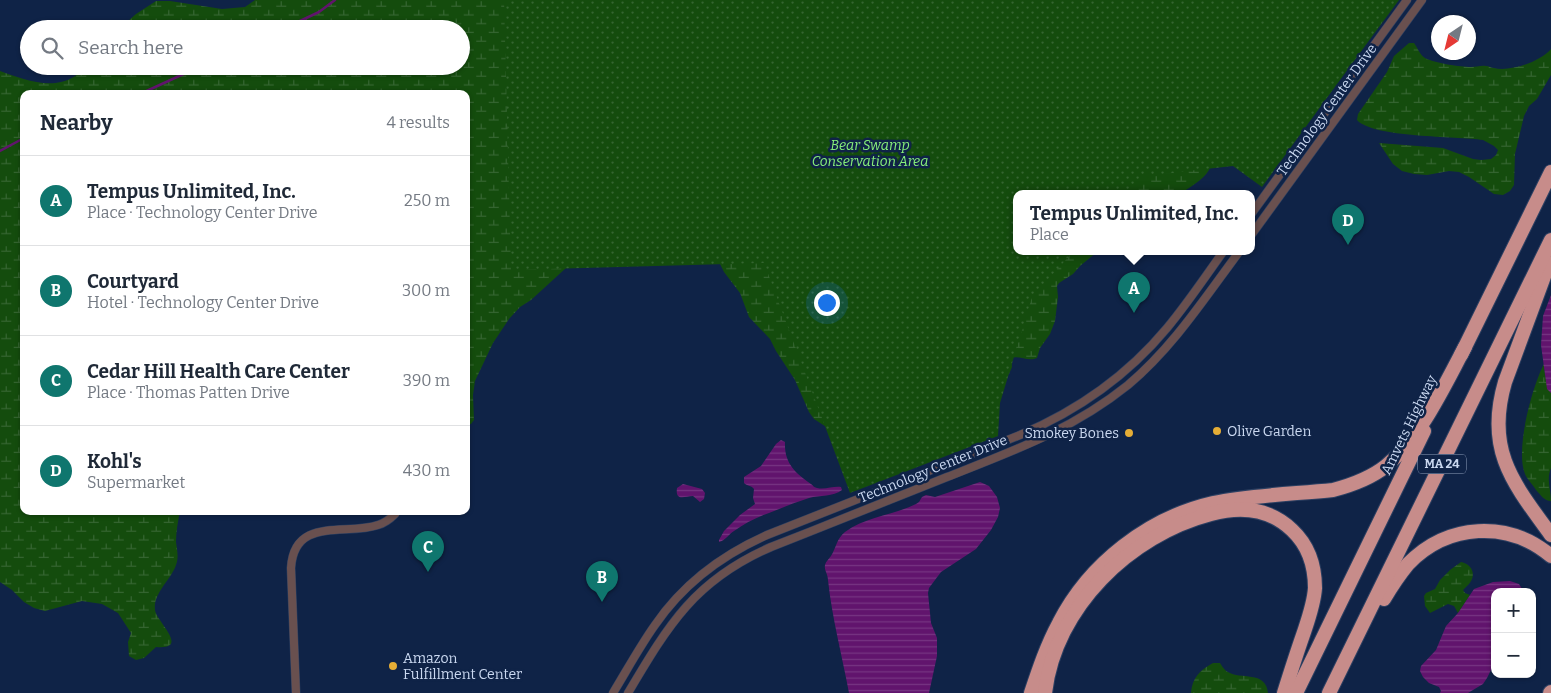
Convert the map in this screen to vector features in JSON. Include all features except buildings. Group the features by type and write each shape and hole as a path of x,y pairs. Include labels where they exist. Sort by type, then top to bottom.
{"highway":[{"name":"Amvets Highway","path":"1296,693 1551,172"},
{"name":"MA 24","path":"1330,690 1551,240"},
{"path":"1551,258 1505,382 1499,414 1501,447 1508,471 1521,494 1551,535"},
{"path":"1031,693 1051,638 1063,615 1086,581 1128,542 1157,524 1197,507 1234,500 1333,490 1370,476 1387,465 1412,436 1432,408 1465,347"},
{"path":"1045,693 1046,683 1054,658 1067,627 1089,594 1115,566 1134,550 1168,529 1200,517 1244,509 1267,514 1287,525 1303,542 1314,569 1315,587 1313,604 1284,693"},
{"path":"1330,690 1369,623 1401,574 1418,556 1433,545 1459,534 1485,530 1515,535 1532,542 1551,556"}],"street":[{"name":"Technology Center Drive","path":"1255,209 1407,0"},
{"name":"Technology Center Drive","path":"1255,230 1422,0"},
{"name":"Technology Center Drive","path":"613,693 647,637 668,607 693,582 719,561 767,535 1020,435 1052,421 1075,408 1113,380 1151,346 1174,319 1221,255"},
{"name":"Technology Center Drive","path":"628,693 657,644 678,615 701,591 738,563 772,547 1038,441 1081,418 1110,399 1144,370 1170,343 1236,255"},
{"path":"296,693 291,568 295,549 303,539 315,532 376,526 394,515"}],"green space":[{"name":"Bear Swamp Conservation Area","path":"255,0 1399,0 1311,119 1296,112 1213,158 1209,170 1196,184 1186,190 1013,190 1013,255 1093,255 1057,286 1058,297 1055,321 1050,334 1040,348 1037,358 1011,358 1012,367 1009,374 831,430 814,419 809,412 795,380 770,339 749,317 740,293 724,272 717,258 566,268 531,300 520,307 509,319 493,343 475,381 473,395 474,420 470,424 470,90 20,90 20,515 179,515 176,538 177,562 174,571 159,592 155,604 157,615 169,634 171,644 166,647 156,647 144,658 136,660 129,656 128,642 131,633 118,613 102,604 82,601 45,611 34,608 24,602 12,590 0,582 0,71 30,81 46,83 65,81 76,75 470,75 470,20 129,20 156,1 170,1 222,9 245,7"},
{"name":"Bear Swamp Conservation Area","path":"504,0 1398,0 1262,187 1233,166 1143,176 1130,190 1013,190 1013,255 1070,255 1032,297 1000,403 998,436 850,493 764,263 511,270"},
{"path":"1409,43 1414,43 1425,58 1435,62 1501,69 1508,69 1532,62 1551,49 1551,75 1537,99 1529,106 1524,116 1515,154 1514,185 1510,191 1503,195 1494,194 1459,172 1449,171 1427,175 1402,171 1393,164 1379,143 1443,148 1473,159 1491,159 1498,150 1483,140 1397,133 1366,126 1357,120 1358,114 1387,72 1394,56"},
{"path":"1544,364 1545,375 1551,393 1551,468 1549,481 1551,501 1544,499 1536,490 1526,476 1522,463 1523,435 1526,419 1539,374"},
{"path":"1461,562 1468,565 1472,570 1473,577 1463,590 1470,595 1458,613 1454,606 1448,604 1430,613 1425,606 1424,596 1435,589 1440,580"},
{"path":"1213,663 1220,663 1226,671 1233,674 1258,678 1263,681 1268,693 1191,693 1193,683 1198,675"}],"shaded area":[{"path":"1551,295 1551,393 1547,389 1541,345 1543,316"},
{"path":"781,440 785,442 786,456 789,462 800,476 816,488 841,487 842,490 831,495 809,498 760,517 732,532 719,542 724,531 740,515 755,504 753,498 754,489 744,483 744,477 761,466 776,444"},
{"path":"980,482 989,486 997,497 1000,508 998,517 991,530 976,549 941,572 929,588 931,623 937,638 937,656 929,693 849,693 825,567 840,537 853,527 870,519 916,504 926,495 935,497"},
{"path":"683,484 702,489 705,493 704,499 700,502 693,496 679,497 677,488"},
{"path":"1510,581 1519,584 1522,588 1491,588 1491,670 1483,684 1468,693 1440,693 1439,687 1429,683 1423,677 1420,671 1421,666 1436,650 1446,626 1458,613 1474,589 1493,582"}],"waterway":[{"path":"302,20 319,12 335,0"},
{"path":"149,90 181,75"},
{"path":"0,151 20,140"}],"place":[{"name":"Kohl's","path":"1348,245"},
{"name":"Tempus Unlimited, Inc.","path":"1134,313"},
{"name":"Olive Garden","path":"1217,431"},
{"name":"Smokey Bones","path":"1129,433"},
{"name":"Cedar Hill Health Care Center","path":"428,572"},
{"name":"Courtyard","path":"602,602"},
{"name":"Amazon Fulfillment Center","path":"393,666"}]}
